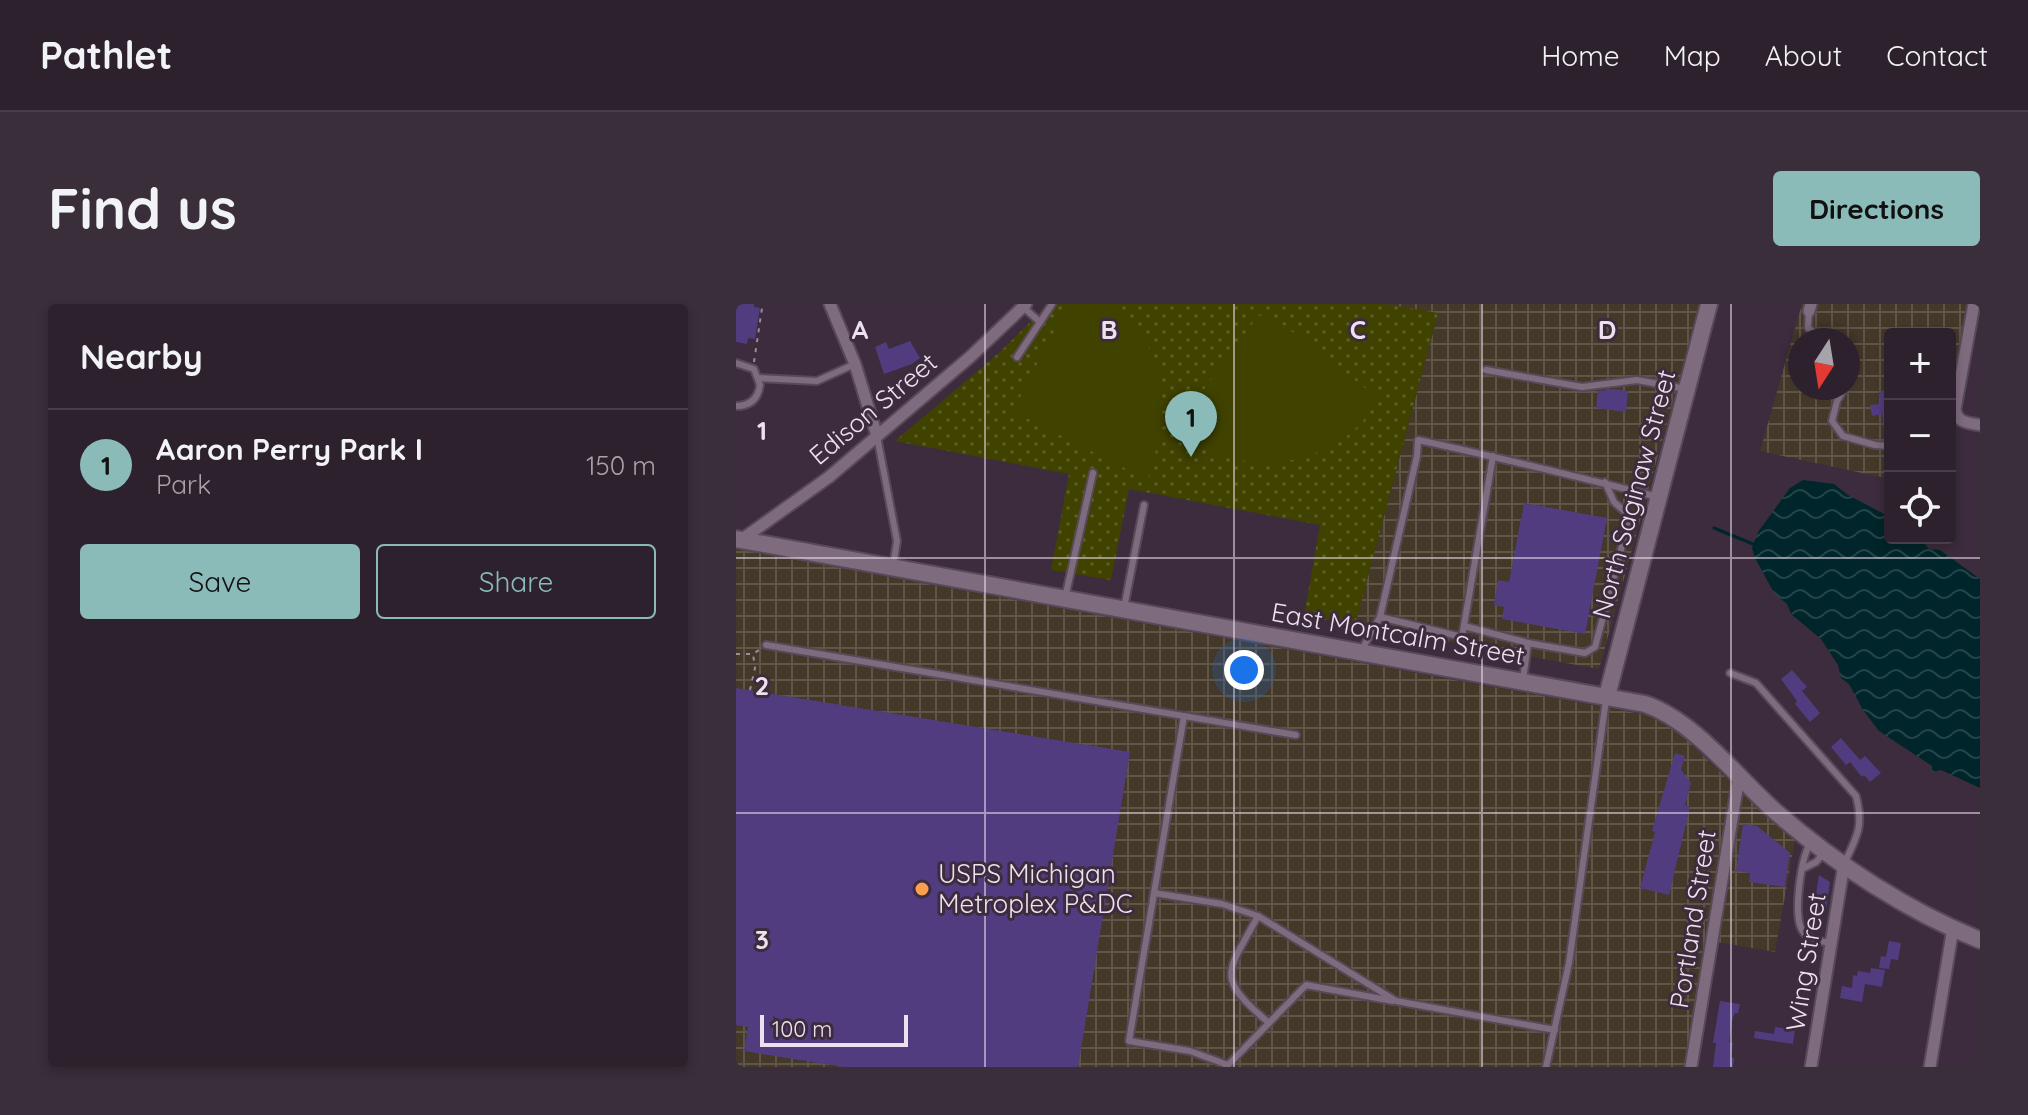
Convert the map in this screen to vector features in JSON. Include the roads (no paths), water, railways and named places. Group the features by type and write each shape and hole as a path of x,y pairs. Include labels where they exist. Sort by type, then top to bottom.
{"main road":[{"name":"North Saginaw Street","path":"1607,696 1709,304"},
{"name":"East Montcalm Street","path":"739,539 1645,704 1675,717 1739,777 1844,864 1891,895 1953,928 1978,933"}],"street":[{"path":"830,304 855,364 877,436"},
{"path":"1974,304 1955,407 1956,415 1962,421 1980,425"},
{"path":"1006,306 1021,309"},
{"name":"Edison Street","path":"739,539 821,483 1021,309"},
{"name":"Portland Street","path":"1691,1067 1739,777"},
{"name":"Wing Street","path":"1811,1067 1844,864"},
{"path":"1930,1067 1953,928"}],"lane":[{"path":"1017,357 1052,304"},
{"path":"1808,328 1810,308"},
{"path":"1021,309 1040,322"},
{"path":"736,363 754,369 760,385 756,398 744,406 736,406"},
{"path":"759,378 817,381 855,364"},
{"path":"1486,370 1582,387 1637,380 1686,389"},
{"path":"1838,400 1832,421 1843,436 1884,446"},
{"path":"877,436 897,541 893,566"},
{"path":"1361,651 1380,617 1418,440 1658,497"},
{"path":"1380,617 1462,637 1493,456"},
{"path":"1065,598 1093,473"},
{"path":"1464,626 1528,643 1585,653 1595,647 1630,516 1614,502 1605,482"},
{"path":"1124,608 1144,505"},
{"path":"1523,681 1528,643"},
{"path":"766,645 1296,735"},
{"path":"1730,673 1756,683 1856,796 1861,815 1857,836 1844,864"},
{"path":"1546,1067 1569,963 1607,696"},
{"path":"1184,716 1129,1041 1190,1051 1227,1066 1306,985 1555,1030"},
{"path":"1804,868 1816,862 1819,846"},
{"path":"1819,846 1804,853 1798,902 1801,929 1810,938 1831,943"},
{"path":"1154,893 1222,904 1258,916 1396,1001"},
{"path":"1258,916 1232,965 1230,983 1241,999 1269,1023"}],"water":[{"path":"1803,480 1834,484 1884,514 1884,544 1925,544 1929,549 1940,550 1980,579 1980,788 1941,770 1932,772 1932,766 1879,731 1849,684 1841,678 1838,665 1821,639 1791,614 1787,604 1774,593 1752,548 1758,532 1790,488"}],"waterway":[{"path":"1714,528 1753,544"}],"place":[{"name":"Aaron Perry Park I","path":"1191,457"},
{"name":"USPS Michigan Metroplex P&DC","path":"922,889"}]}
